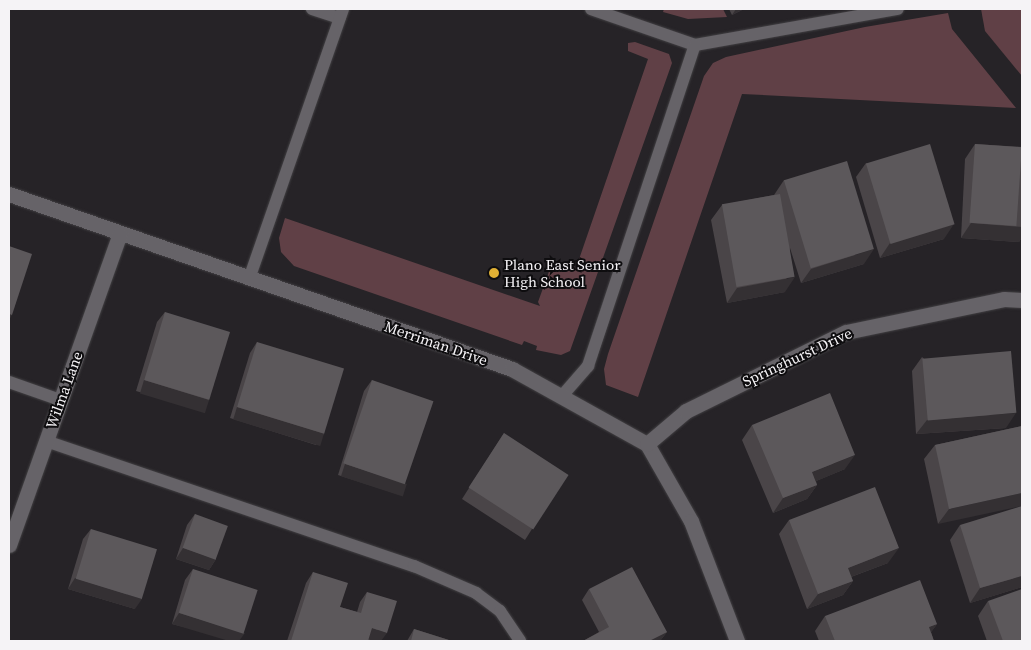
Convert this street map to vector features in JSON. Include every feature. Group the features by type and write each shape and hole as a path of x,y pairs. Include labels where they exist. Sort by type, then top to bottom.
{"street":[{"name":"Merriman Drive","path":"9,194 512,370 647,444"},
{"name":"Wilma Lane","path":"9,545 120,234"},
{"name":"Springhurst Drive","path":"647,444 686,411 846,332 1004,298 1022,300"},
{"path":"647,444 691,521 738,641"}],"lane":[{"path":"248,279 341,13 312,9"},
{"path":"591,9 695,45 898,9"},
{"path":"562,396 588,366 695,45"},
{"path":"9,382 60,400"},
{"path":"46,441 414,566 476,593 500,611 520,641"}],"shaded area":[{"path":"664,9 723,9 727,17 688,19 663,12"},
{"path":"981,9 1022,9 1022,76 985,31"},
{"path":"948,13 952,29 1016,108 742,94 638,397 606,385 604,369 608,354 704,76 713,63 726,57 865,27"},
{"path":"635,42 669,54 672,63 570,351 561,355 536,350 537,346 524,341 522,345 294,266 281,252 279,238 285,218 540,306 538,302 551,266 558,263 576,268 648,59 628,51 628,43"}],"building":[{"path":"930,144 955,224 890,244 866,164"},
{"path":"975,144 1022,147 1016,226 969,223"},
{"path":"847,161 874,249 811,268 784,180"},
{"path":"780,194 795,277 736,287 722,204"},
{"path":"9,246 32,254 12,315 9,314"},
{"path":"165,312 230,332 209,400 144,380"},
{"path":"257,342 344,369 324,434 237,407"},
{"path":"1011,351 1016,413 928,421 922,359"},
{"path":"372,380 433,401 405,484 343,463"},
{"path":"830,393 855,455 812,472 817,485 783,498 752,425"},
{"path":"1022,426 1022,493 949,509 935,445"},
{"path":"504,433 569,475 533,529 469,488"},
{"path":"875,487 899,548 848,568 853,581 818,594 789,520"},
{"path":"1022,506 1022,576 980,588 960,525"},
{"path":"195,514 228,526 216,560 183,548"},
{"path":"91,529 157,549 142,599 76,579"},
{"path":"632,567 667,632 649,641 583,641 609,627 589,589"},
{"path":"193,569 258,590 243,634 179,613"},
{"path":"313,572 348,583 340,607 361,613 367,592 397,601 387,633 372,628 368,641 291,641"},
{"path":"920,580 937,624 929,627 934,641 835,641 825,616"},
{"path":"1022,589 1022,641 1003,641 988,601"},
{"path":"414,629 452,641 411,641"}],"place":[{"name":"Plano East Senior High School","path":"494,273"}]}
